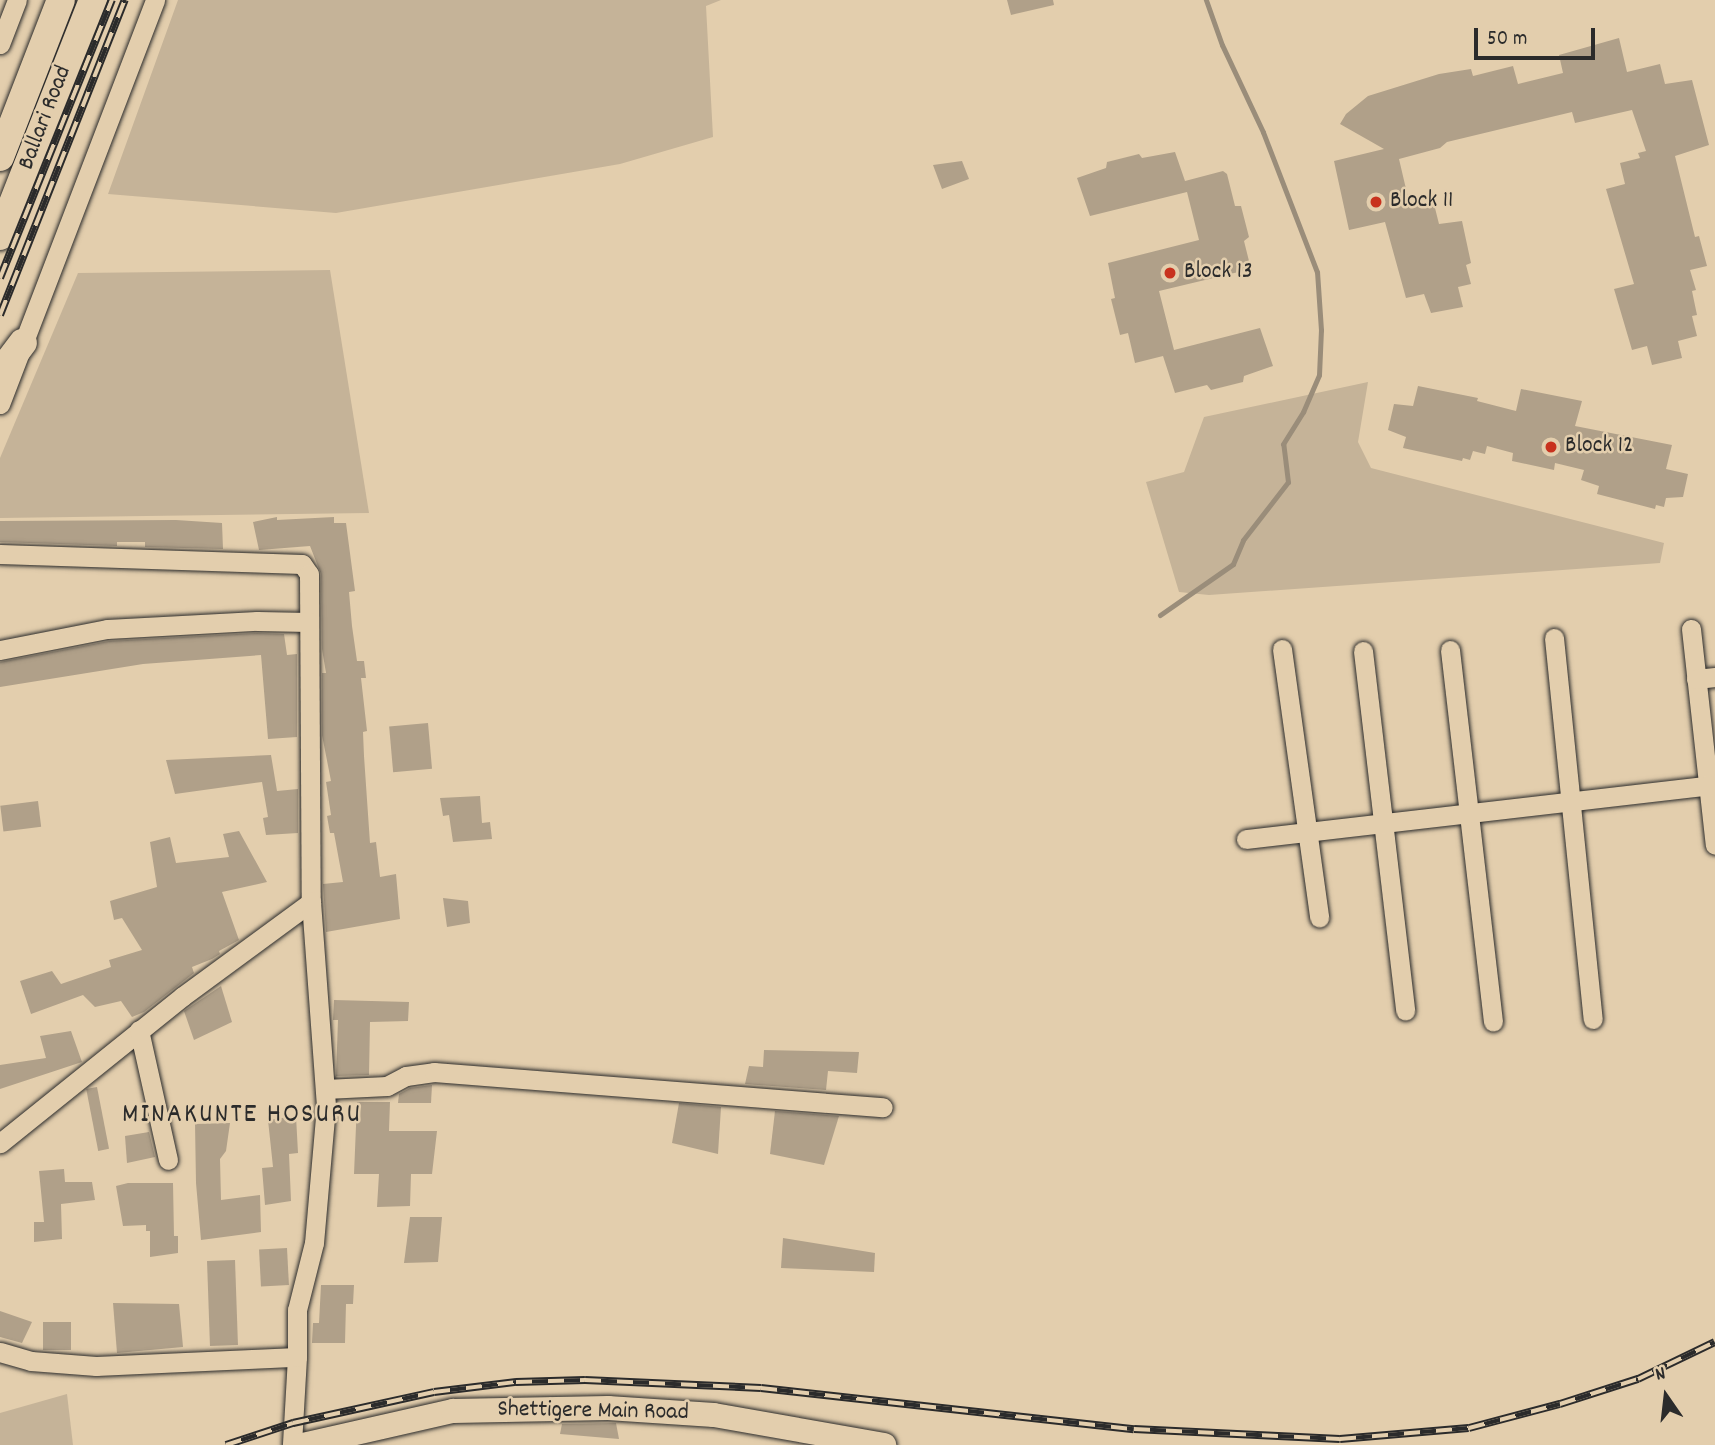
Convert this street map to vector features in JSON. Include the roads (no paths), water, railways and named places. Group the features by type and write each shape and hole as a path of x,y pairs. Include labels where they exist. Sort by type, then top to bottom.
{"highway":[{"name":"Ballari Road","path":"0,157 61,0"},
{"name":"Ballari Road","path":"0,236 93,0"},
{"path":"0,373 23,343"}],"main road":[{"name":"Shettigere Main Road","path":"303,1445 453,1411 608,1408 714,1415 884,1445"}],"street":[{"path":"0,44 17,0"},
{"path":"0,404 155,0"},
{"path":"0,554 302,564 309,573 311,902 326,1107 314,1243 297,1310 292,1445"},
{"path":"0,650 107,629 257,621 309,622"},
{"path":"1691,629 1706,678 1715,845"},
{"path":"1554,638 1592,1019"},
{"path":"1282,649 1319,917"},
{"path":"1363,650 1405,1011"},
{"path":"1450,650 1493,1022"},
{"path":"1246,839 1712,785"},
{"path":"0,1143 139,1030 311,902"},
{"path":"139,1030 168,1160"},
{"path":"325,1089 387,1086 406,1076 434,1072 883,1107"},
{"path":"0,1352 31,1361 96,1366 297,1357"}],"waterway":[{"path":"1160,615 1233,564 1243,540 1288,482 1283,444 1303,412 1319,375 1321,330 1317,272 1263,132 1222,45 1206,0"}],"railway":[{"path":"0,278 112,0"},
{"path":"0,315 125,0"},
{"path":"226,1445 293,1423 434,1392 516,1382 585,1380 761,1388 1134,1429 1340,1439 1469,1428 1560,1404 1638,1379 1715,1342"}],"place":[{"name":"Block 11","path":"1376,202"},
{"name":"Block 13","path":"1170,273"},
{"name":"Block 12","path":"1551,447"}],"district":[{"name":"MINAKUNTE HOSURU","path":"242,1116"}]}
